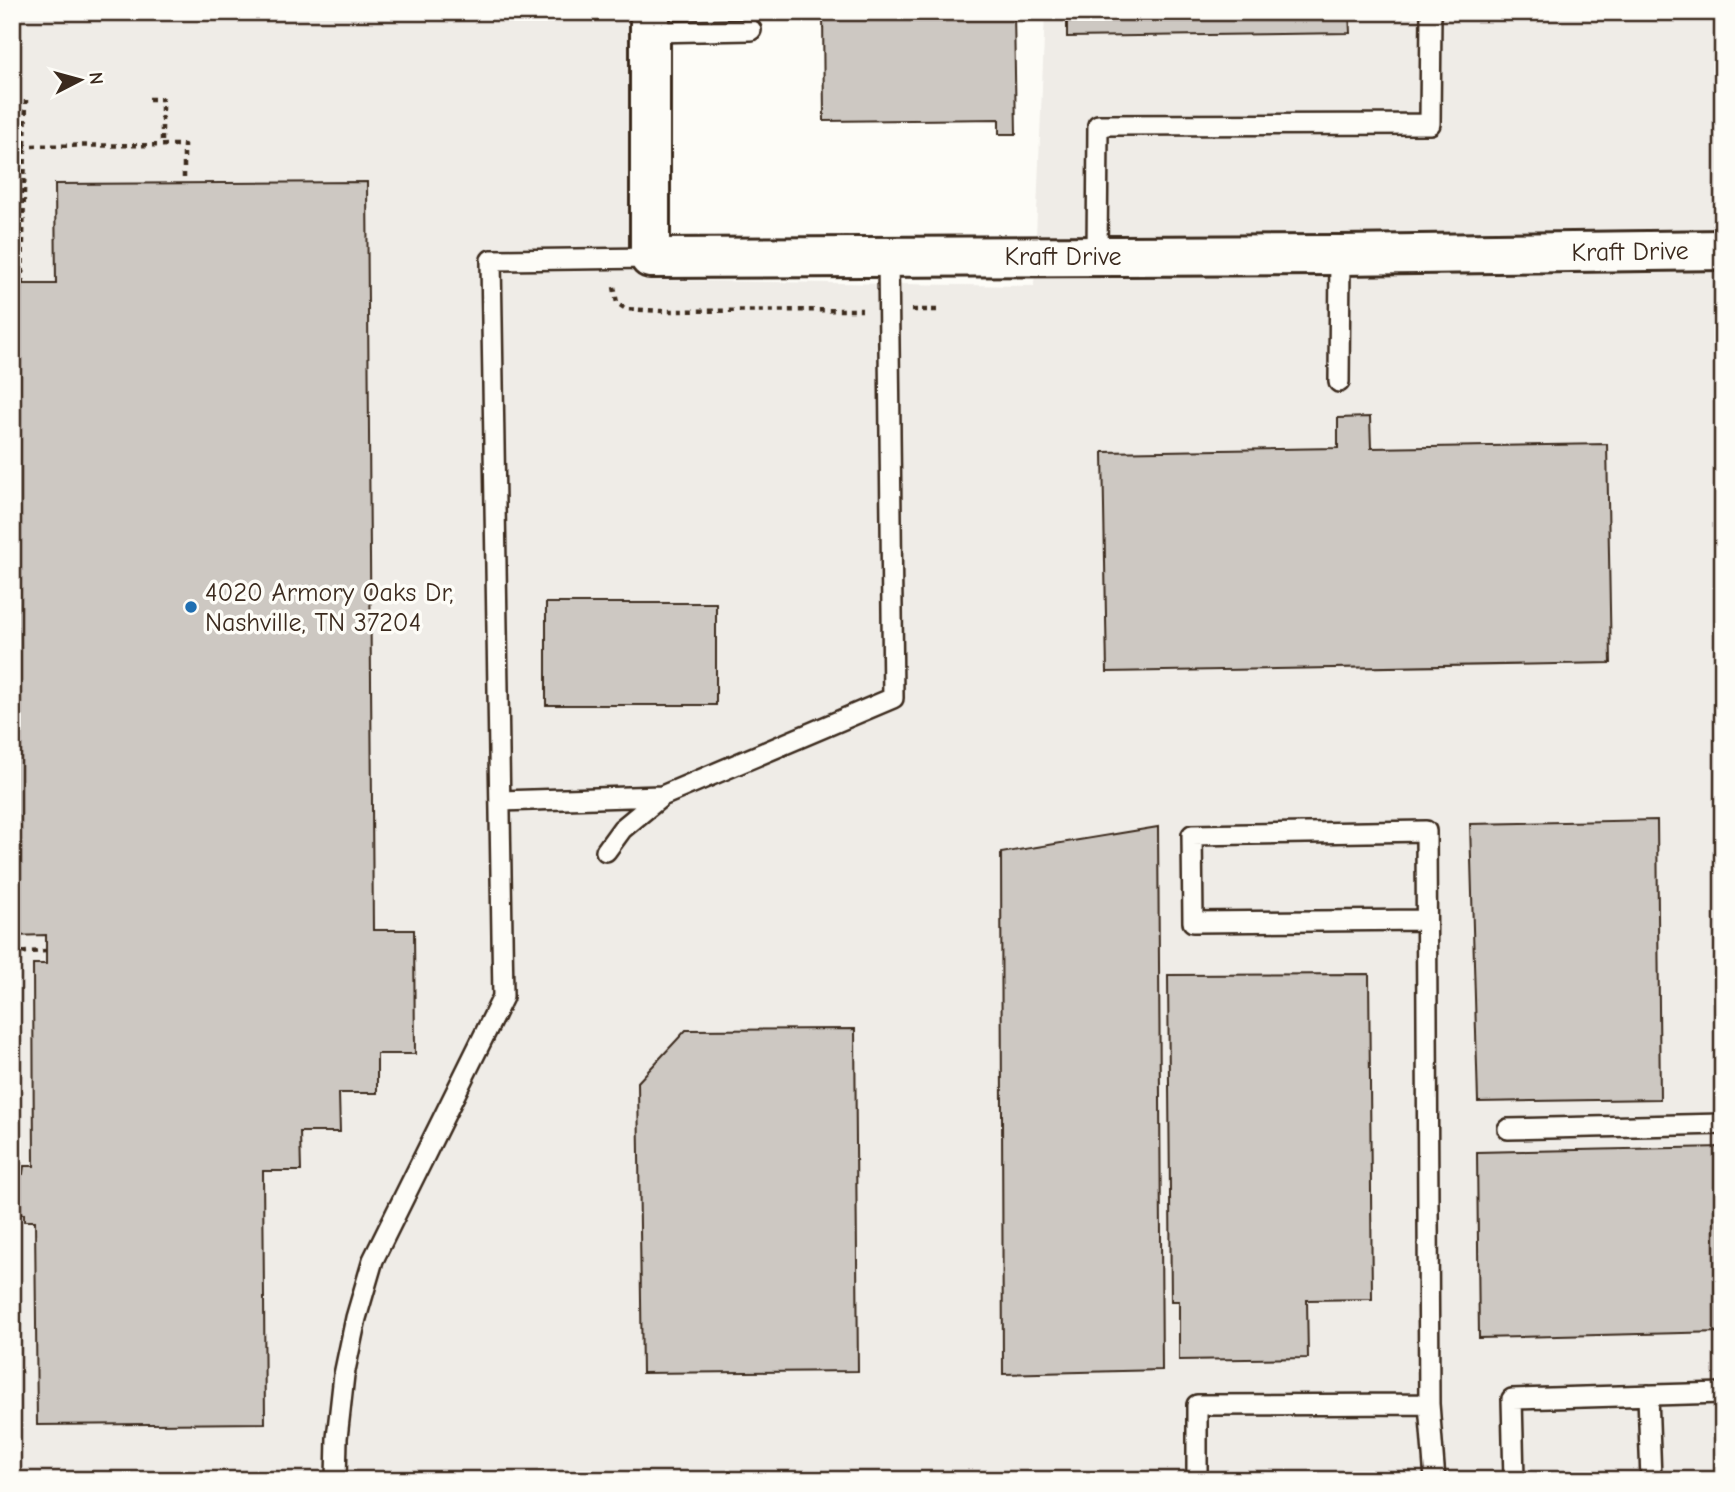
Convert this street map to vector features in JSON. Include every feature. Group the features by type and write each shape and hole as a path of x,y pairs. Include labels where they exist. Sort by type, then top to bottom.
{"street":[{"path":"650,22 650,258"},
{"name":"Kraft Drive","path":"650,258 1097,257 1723,250"}],"lane":[{"path":"1097,257 1098,125 1430,124 1431,12"},
{"path":"650,22 751,30"},
{"path":"1339,382 1340,255"},
{"path":"606,851 622,829 662,796 893,698 888,257"},
{"path":"336,1480 337,1438 344,1375 356,1318 373,1260 503,997 491,260 650,258"},
{"path":"500,801 662,796"},
{"path":"1426,920 1193,922 1192,835 1426,831 1429,1404 1435,1480"},
{"path":"1508,1129 1723,1124"},
{"path":"1514,1480 1512,1399 1723,1392"},
{"path":"1648,1395 1650,1480"},
{"path":"1197,1480 1197,1405 1429,1404"}],"path":[{"path":"149,99 162,99 163,145"},
{"path":"22,284 26,100"},
{"path":"12,146 184,145 184,183"},
{"path":"12,227 23,227"},
{"path":"614,287 617,303 626,309 866,310"},
{"path":"910,310 940,310"},
{"path":"12,953 46,951"},
{"path":"12,1383 12,1397"}],"shaded area":[{"path":"12,12 627,12 642,280 1034,286 1045,12 1723,12 1723,1478 12,1480"}],"building":[{"path":"823,12 1014,12 1016,134 999,134 999,119 824,121"},
{"path":"1067,12 1349,12 1350,33 1067,37"},
{"name":"4020 Armory Oaks Dr, Nashville, TN 37204","path":"367,182 373,930 414,930 415,1054 377,1054 377,1093 339,1093 340,1132 300,1132 301,1171 263,1171 265,1423 37,1425 35,1221 24,1221 24,1214 12,1214 12,1175 23,1174 24,1166 34,1166 33,964 46,964 46,935 12,936 12,284 56,284 55,184"},
{"path":"1370,417 1371,448 1607,444 1611,663 1107,672 1103,452 1338,448 1338,418"},
{"path":"546,603 716,603 716,705 546,705"},
{"path":"1657,820 1660,1099 1478,1102 1470,824"},
{"path":"1158,827 1162,1370 1003,1374 1001,853"},
{"path":"1369,974 1372,1299 1307,1300 1308,1358 1179,1360 1179,1301 1171,1301 1168,975"},
{"path":"855,1029 858,1371 642,1373 638,1082 686,1030"},
{"path":"1723,1147 1723,1332 1479,1338 1477,1152"}],"place":[{"name":"4020 Armory Oaks Dr, Nashville, TN 37204","path":"191,607"}]}
